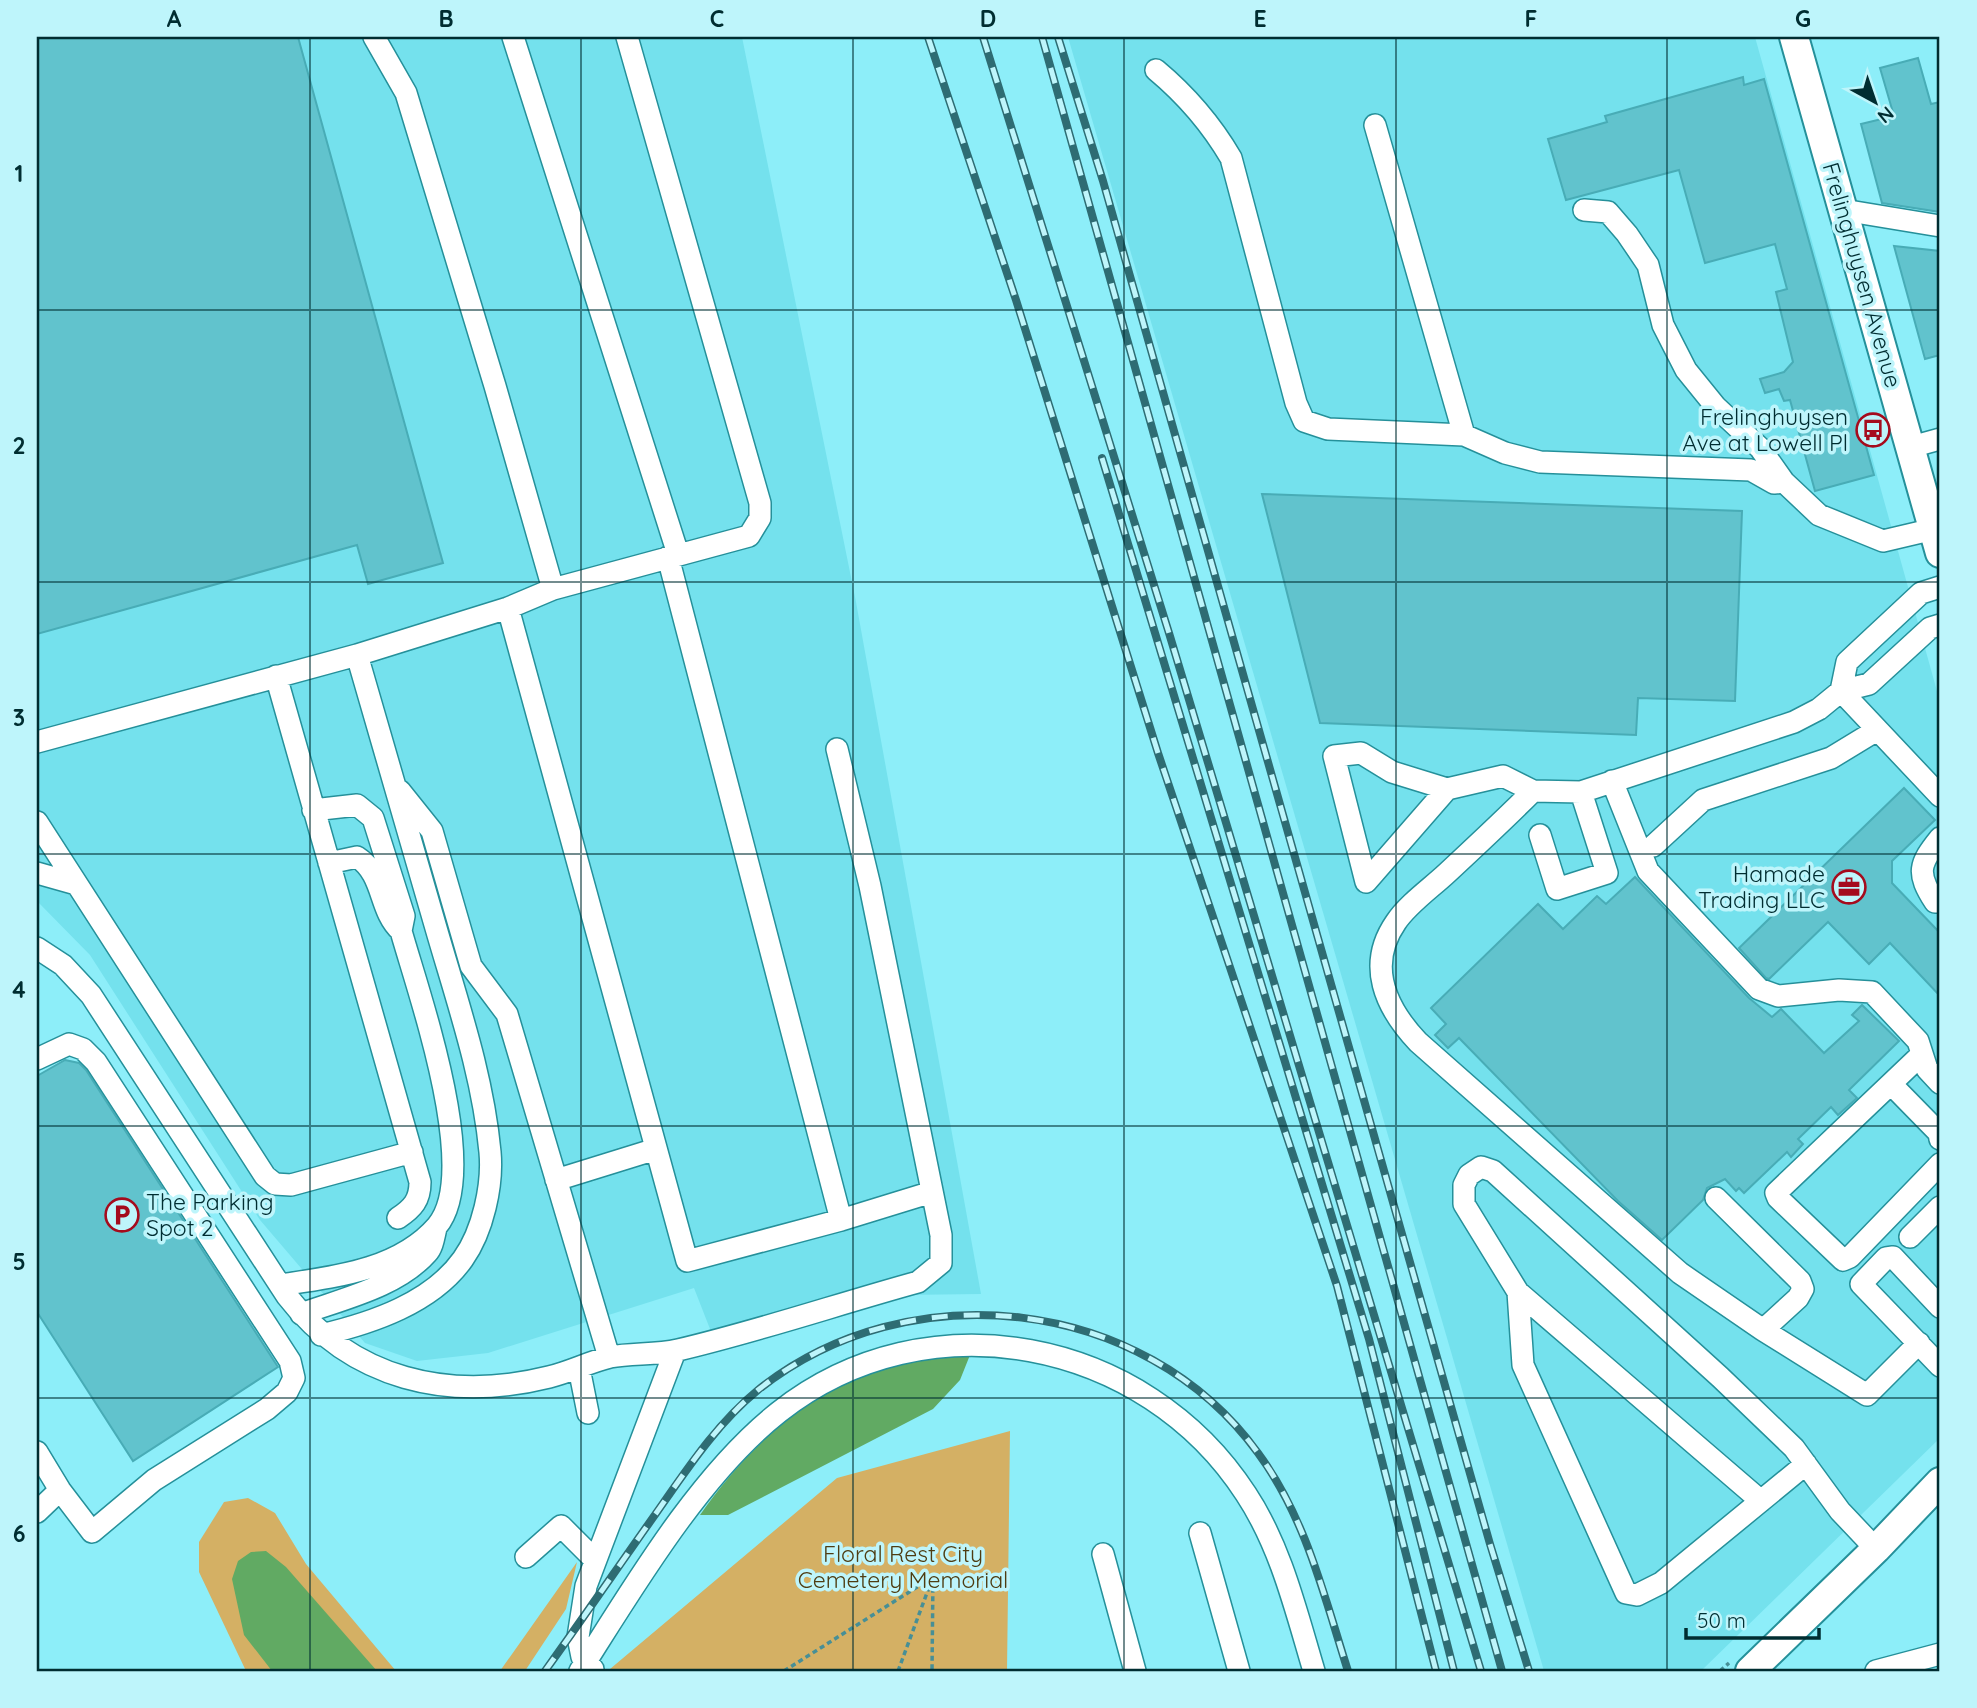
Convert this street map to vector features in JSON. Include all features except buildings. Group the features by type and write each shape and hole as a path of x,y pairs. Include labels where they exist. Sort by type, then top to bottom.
{"main road":[{"name":"Frelinghuysen Avenue","path":"1794,37 1937,541"},
{"path":"1741,1665 1876,1549 1940,1482"}],"street":[{"path":"374,37 405,93 495,386 553,589"},
{"path":"513,37 673,555 841,1220"},
{"path":"37,741 357,654 508,608 553,589 749,536 760,518 760,503 626,37"},
{"path":"1156,70 1177,88 1216,132 1231,158 1296,403 1304,421 1328,429 1464,435 1505,453 1540,462 1751,470 1773,482 1784,482"},
{"path":"1374,125 1464,435"},
{"path":"1584,210 1608,212 1628,234 1648,265 1663,325 1686,370 1716,407 1760,448 1784,482 1819,515 1883,541 1937,541"},
{"path":"1843,210 1940,226"},
{"path":"1911,447 1940,439"},
{"path":"1841,691 1847,663 1921,593 1940,587"},
{"path":"508,608 687,1261 841,1220 932,1192"},
{"path":"1447,789 1366,882 1334,756 1361,753 1392,772 1447,789 1503,776 1533,791 1581,792 1794,722 1819,709 1841,691 1869,684 1930,628 1940,625"},
{"path":"321,1335 381,1318 432,1289 464,1258 484,1212 491,1155 478,1073 357,654"},
{"path":"276,676 420,1182 420,1194 412,1209 398,1218"},
{"path":"1841,691 1940,796"},
{"path":"1653,846 1703,800 1831,758 1877,730"},
{"path":"37,947 63,965 92,995 280,1285 301,1314 321,1335 379,1368 402,1377 452,1387 502,1387 551,1377 609,1357 675,1350 918,1282 941,1263 941,1235 870,886 837,748"},
{"path":"1612,781 1648,872 1759,989 1778,996 1839,990 1872,992 1918,1041 1927,1069 1940,1083"},
{"path":"394,783 432,831 471,966 507,1014 609,1357"},
{"path":"1533,791 1397,920 1381,954 1380,974 1386,998 1402,1025 1680,1273 1763,1330 1867,1395 1919,1343"},
{"path":"1540,835 1557,889 1606,873 1581,792"},
{"path":"301,1314 388,1282 429,1251 436,1228 450,1204 454,1179 452,1136 436,1058 401,932 404,916 373,818 357,805 313,810"},
{"path":"37,822 265,1176 275,1184 291,1185 412,1152"},
{"path":"1940,838 1923,859 1922,882 1936,902 1940,902"},
{"path":"328,863 357,857 369,865 376,875 389,920 401,932"},
{"path":"37,873 76,884"},
{"path":"37,1059 69,1044 83,1049 96,1062 290,1361 294,1378 287,1392 267,1409 154,1480 92,1532 60,1490 37,1452"},
{"path":"1922,1054 1892,1085 1780,1186 1776,1193 1778,1198 1843,1260 1850,1257 1940,1164"},
{"path":"1892,1085 1939,1133 1940,1139"},
{"path":"556,1180 656,1149"},
{"path":"1761,1501 1518,1292 1464,1204 1464,1185 1469,1175 1481,1167 1493,1171 1720,1377 1794,1448 1840,1511 1876,1549"},
{"path":"1716,1198 1800,1281 1803,1289 1798,1298 1763,1330"},
{"path":"1910,1237 1940,1208"},
{"path":"280,1285 323,1279 383,1263 436,1228"},
{"path":"1940,1307 1893,1257 1886,1258 1862,1281 1863,1287 1940,1366"},
{"path":"1518,1292 1523,1365 1626,1593 1637,1595 1661,1583 1805,1464"},
{"path":"587,1669 706,1486 741,1445 779,1411 822,1383 871,1361 937,1345 975,1343 1043,1351 1097,1368 1147,1395 1202,1440 1238,1482 1268,1533 1284,1573 1314,1671"},
{"path":"587,1669 580,1648 579,1627 586,1586 675,1350"},
{"path":"579,1368 588,1413"},
{"path":"37,1512 60,1490"},
{"path":"526,1557 561,1526 594,1559"},
{"path":"1200,1533 1239,1671"},
{"path":"1103,1554 1135,1671"},
{"path":"1876,1671 1940,1654"}],"path":[{"path":"784,1671 933,1577"},
{"path":"898,1671 933,1577"},
{"path":"932,1671 933,1577"},
{"path":"1720,1671 1741,1665"}],"shaded area":[{"path":"37,37 742,37 856,602 981,1294 902,1295 719,1352 694,1288 488,1353 417,1361 365,1343 260,1220 90,955 37,901"},
{"path":"1068,37 1755,37 1940,702 1940,1438 1701,1671 1544,1671"},
{"path":"970,1355 960,1380 933,1409 728,1515 700,1515 743,1461 767,1437 821,1397 883,1368 923,1358"},
{"path":"266,1551 286,1567 377,1671 272,1671 244,1635 232,1579 238,1561 251,1552"}],"green space":[{"name":"Floral Rest City Cemetery Memorial","path":"1010,1431 1007,1671 610,1669 837,1478"},
{"path":"248,1498 275,1513 306,1564 396,1671 246,1671 199,1572 199,1542 224,1502"},
{"path":"577,1562 566,1609 525,1671 500,1671"}],"railway":[{"path":"928,37 1016,300 1158,753 1337,1286 1436,1671"},
{"path":"983,37 1169,633 1481,1671"},
{"path":"1042,37 1502,1671"},
{"path":"1058,37 1103,181 1490,1544 1529,1671"},
{"path":"1102,458 1369,1339 1454,1671"},
{"path":"545,1671 700,1451 727,1419 758,1390 818,1352 883,1327 952,1316 1021,1318 1089,1332 1153,1360 1210,1400 1258,1453 1289,1504 1322,1586 1348,1671"}],"place":[{"name":"Frelinghuysen Ave at Lowell Pl","path":"1873,430"},
{"name":"Hamade Trading LLC","path":"1849,887"},
{"name":"The Parking Spot 2","path":"122,1215"}]}
